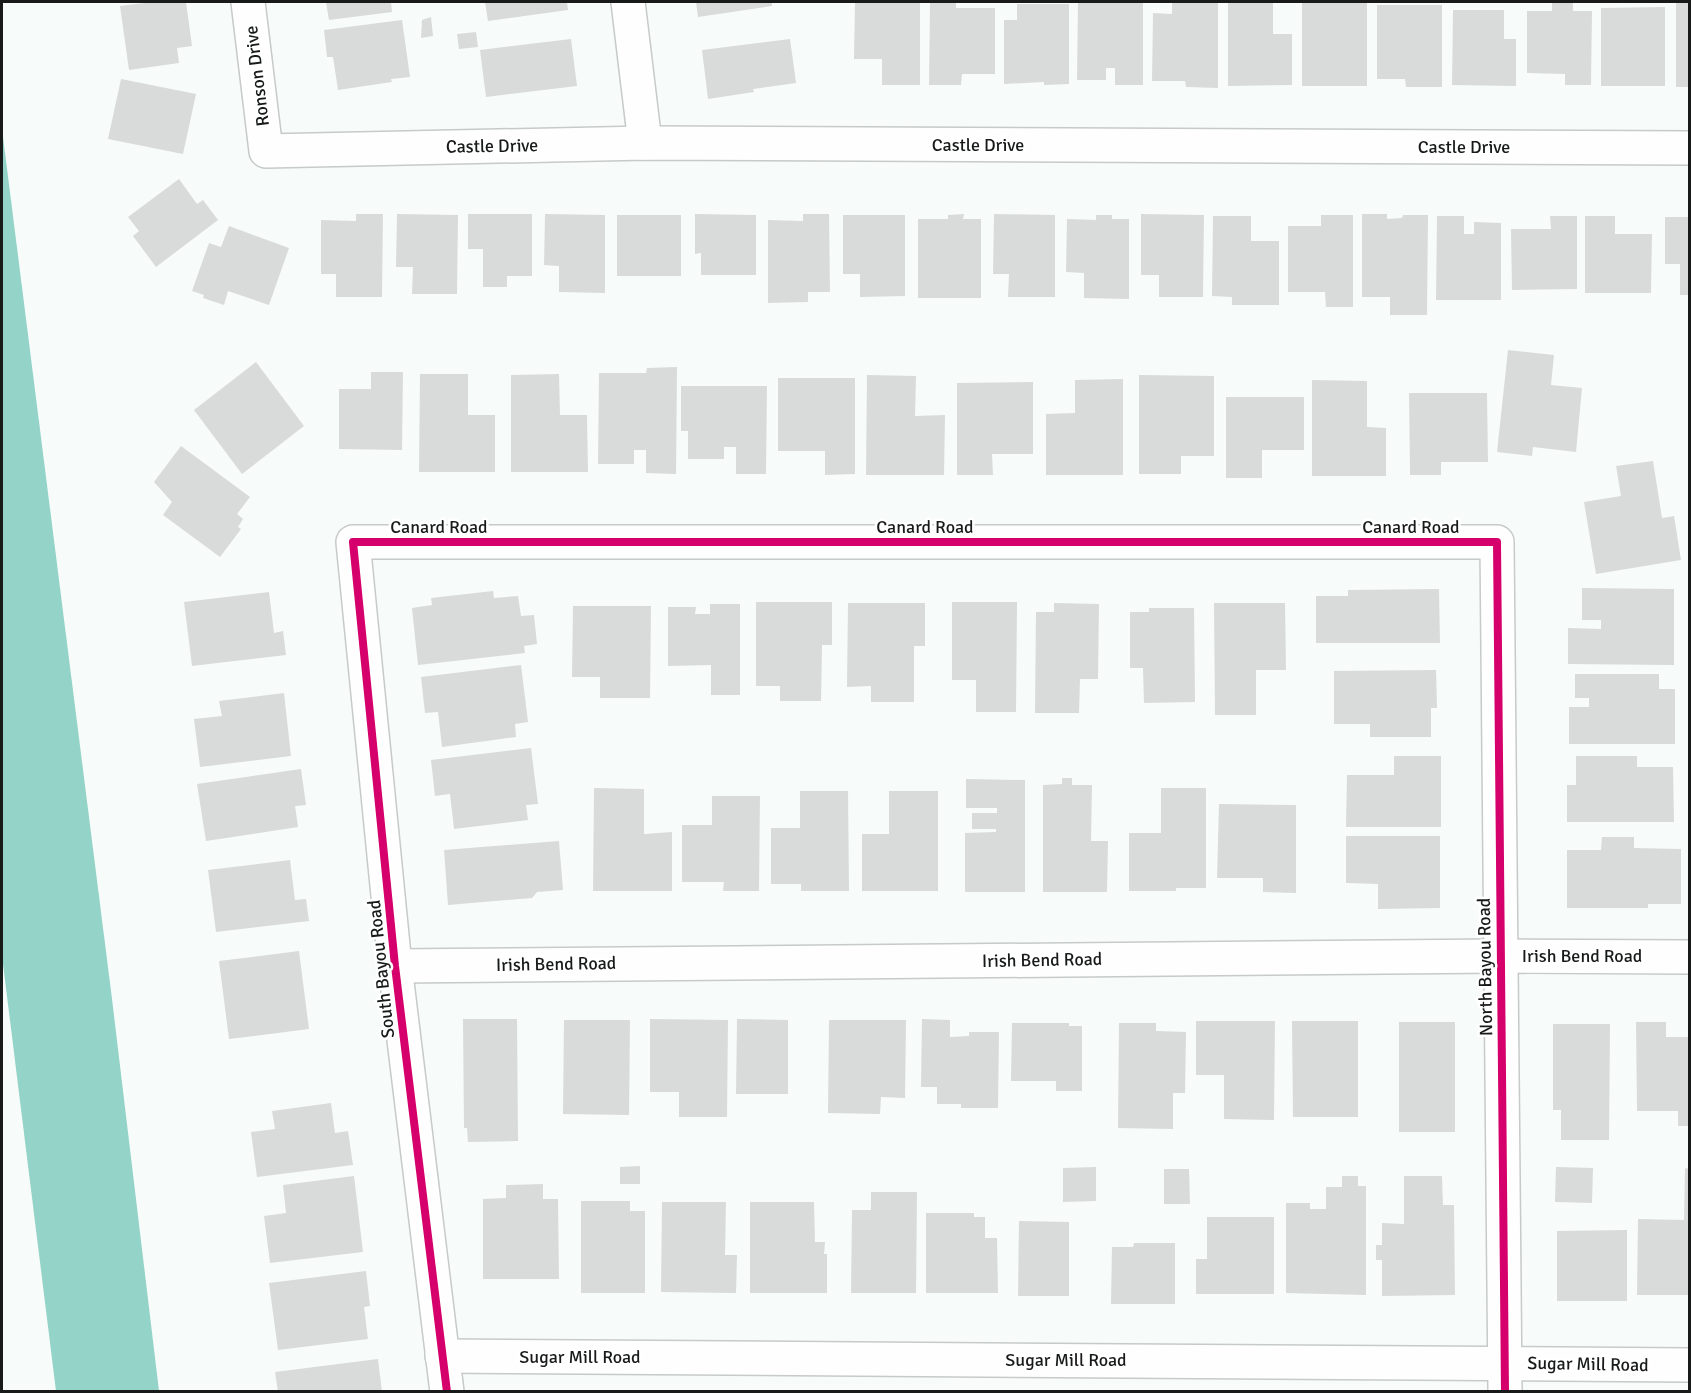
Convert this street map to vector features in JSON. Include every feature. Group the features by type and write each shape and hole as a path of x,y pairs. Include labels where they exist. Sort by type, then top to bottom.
{"street":[{"name":"Ronson Drive","path":"248,2 266,151"},
{"path":"628,2 645,143"},
{"name":"Castle Drive","path":"266,151 645,143 1689,148"},
{"name":"Canard Road","path":"353,542 1497,542"},
{"name":"South Bayou Road","path":"353,542 395,966 447,1392"},
{"name":"North Bayou Road","path":"1497,542 1505,1377"},
{"name":"Irish Bend Road","path":"395,966 1500,956 1689,957"},
{"name":"Sugar Mill Road","path":"442,1356 1505,1377 1689,1365"}],"shaded area":[{"path":"2,129 159,1391 56,1391 2,956"}],"building":[{"path":"153,2 186,2 192,46 177,48 179,63 129,70 120,6"},
{"path":"326,2 391,2 392,12 329,20"},
{"path":"485,2 567,2 568,10 488,21"},
{"path":"696,2 772,2 772,6 698,17"},
{"path":"855,2 920,3 920,85 882,85 882,59 854,59"},
{"path":"930,2 956,2 956,8 995,8 995,74 962,74 961,85 929,85"},
{"path":"1078,2 1143,2 1143,85 1115,85 1115,68 1106,68 1106,80 1077,80"},
{"path":"1172,2 1218,2 1218,88 1186,87 1185,81 1152,81 1153,13 1172,14"},
{"path":"1228,2 1273,2 1273,34 1292,34 1292,85 1228,86"},
{"path":"1302,2 1367,2 1367,86 1302,86"},
{"path":"1552,2 1573,2 1573,11 1592,11 1591,85 1565,85 1565,74 1527,73 1527,11 1552,11"},
{"path":"1676,2 1690,2 1690,87 1676,87"},
{"path":"1017,4 1069,4 1069,84 1044,85 1044,82 1004,84 1004,20 1017,20"},
{"path":"1377,5 1442,5 1442,87 1406,87 1405,79 1377,79"},
{"path":"1665,7 1665,86 1601,86 1601,8"},
{"path":"1453,10 1504,10 1504,39 1516,39 1516,86 1452,85"},
{"path":"431,17 433,36 421,38 422,20"},
{"path":"402,20 410,77 338,90 333,57 327,57 324,30"},
{"path":"476,32 478,47 459,49 457,34"},
{"path":"571,39 577,86 486,97 480,50"},
{"path":"790,39 796,83 708,99 702,50"},
{"path":"121,79 196,94 183,154 108,139"},
{"path":"179,179 197,204 203,200 218,220 156,267 133,236 139,231 128,217"},
{"path":"356,214 383,214 382,297 336,297 336,274 321,274 321,220 356,221"},
{"path":"397,214 458,215 457,294 412,294 413,267 396,267"},
{"path":"468,214 532,214 532,276 507,276 507,287 483,287 483,249 468,249"},
{"path":"545,214 605,215 605,293 559,292 559,266 544,265"},
{"path":"695,214 756,215 756,275 701,275 701,253 695,254"},
{"path":"803,214 829,214 830,292 808,292 808,302 768,303 768,220 803,221"},
{"path":"964,214 963,219 981,219 981,298 918,298 918,219 948,219 948,215"},
{"path":"994,214 1055,215 1055,297 1008,297 1009,274 993,274"},
{"path":"1141,214 1204,215 1203,297 1159,297 1159,275 1141,275"},
{"path":"1362,214 1387,214 1387,219 1402,218 1403,215 1428,215 1427,315 1390,315 1390,297 1362,297"},
{"path":"617,215 681,215 681,276 617,276"},
{"path":"843,215 905,215 905,296 860,297 860,274 843,274"},
{"path":"1096,215 1112,215 1112,219 1129,219 1129,299 1084,298 1084,273 1066,272 1067,219 1096,220"},
{"path":"1321,215 1353,215 1353,307 1326,307 1325,292 1288,292 1288,226 1321,226"},
{"path":"1213,216 1251,216 1251,241 1279,241 1279,305 1232,305 1232,297 1212,296"},
{"path":"1437,216 1464,216 1464,234 1474,234 1474,222 1501,223 1501,300 1436,300"},
{"path":"1550,216 1577,216 1577,289 1512,290 1511,229 1551,229"},
{"path":"1585,216 1615,216 1615,234 1652,234 1651,293 1585,293"},
{"path":"1665,217 1690,217 1690,295 1680,295 1680,264 1665,264"},
{"path":"229,226 289,248 269,305 228,291 224,305 203,298 204,295 192,291 209,243 221,247"},
{"path":"1508,350 1554,355 1551,385 1582,388 1576,452 1533,447 1532,456 1497,452"},
{"path":"256,362 304,426 242,474 194,410"},
{"path":"677,367 676,474 646,473 646,450 634,450 634,464 598,464 599,373 646,373 647,368"},
{"path":"371,372 403,372 402,450 339,449 339,389 371,389"},
{"path":"420,374 468,374 468,415 495,415 495,472 419,472"},
{"path":"559,374 560,415 587,415 588,472 511,472 511,375"},
{"path":"867,375 916,376 915,416 945,415 944,475 866,475"},
{"path":"1139,375 1214,376 1214,456 1181,456 1181,474 1139,474"},
{"path":"778,378 855,378 855,474 825,475 825,451 778,451"},
{"path":"1123,379 1123,475 1046,475 1046,414 1075,413 1075,380"},
{"path":"1312,380 1367,381 1367,427 1386,428 1386,476 1312,476"},
{"path":"1033,382 1033,454 992,454 993,475 957,475 957,383"},
{"path":"681,386 767,386 766,474 736,474 736,447 724,447 724,459 688,459 688,431 681,431"},
{"path":"1409,393 1487,393 1488,462 1441,462 1441,475 1410,475"},
{"path":"1226,397 1304,397 1304,450 1262,450 1262,478 1226,478"},
{"path":"181,446 250,497 237,514 243,519 238,527 241,529 220,557 163,515 172,502 154,482"},
{"path":"1653,461 1662,518 1674,516 1681,560 1596,574 1584,502 1621,496 1616,466"},
{"path":"1582,588 1674,589 1674,665 1568,664 1568,628 1601,629 1601,620 1582,620"},
{"path":"1439,589 1440,643 1316,643 1316,596 1348,596 1348,590"},
{"path":"493,591 494,598 518,596 521,616 534,615 537,644 524,646 525,653 418,665 412,608 432,605 431,598"},
{"path":"269,592 274,633 283,631 286,655 192,666 184,602"},
{"path":"756,602 832,602 832,645 822,645 821,701 780,701 780,686 756,686"},
{"path":"952,602 1017,602 1016,712 976,712 976,680 952,680"},
{"path":"848,603 925,603 925,646 914,646 914,702 871,702 871,686 847,687"},
{"path":"1054,603 1099,604 1098,679 1080,679 1079,713 1035,713 1036,612 1054,612"},
{"path":"1214,603 1285,603 1286,670 1256,670 1256,715 1215,715"},
{"path":"710,604 740,604 740,695 711,695 711,665 668,666 668,607 696,607 695,614 710,614"},
{"path":"573,606 651,606 650,698 600,698 600,677 572,677"},
{"path":"1149,608 1194,608 1195,702 1144,703 1143,668 1130,668 1130,612 1149,612"},
{"path":"521,665 528,722 515,724 516,737 442,747 438,712 425,713 421,677"},
{"path":"1436,670 1437,708 1431,708 1431,737 1370,737 1370,724 1334,724 1334,671"},
{"path":"1575,674 1659,674 1659,689 1675,689 1675,744 1569,744 1569,707 1589,707 1589,698 1575,698"},
{"path":"284,693 291,756 200,767 194,719 222,716 219,701"},
{"path":"531,748 538,804 526,805 528,820 454,829 450,794 435,796 431,760"},
{"path":"1394,756 1441,756 1441,827 1346,827 1347,775 1394,775"},
{"path":"1576,756 1637,756 1637,767 1673,767 1674,822 1567,822 1567,785 1576,785"},
{"path":"301,769 306,805 295,806 298,827 206,841 197,784"},
{"path":"1062,778 1072,778 1072,785 1092,785 1091,841 1108,841 1107,892 1043,892 1043,785 1062,784"},
{"path":"966,779 1025,780 1025,892 965,892 965,833 996,832 996,829 972,829 972,813 997,813 997,808 966,808"},
{"path":"594,788 644,789 644,834 672,832 672,891 593,891"},
{"path":"1161,788 1206,788 1206,888 1176,888 1176,891 1129,891 1129,833 1161,833"},
{"path":"800,791 848,791 849,891 801,891 801,884 771,884 771,828 800,828"},
{"path":"889,791 938,791 938,891 862,891 862,834 889,834"},
{"path":"712,796 760,796 759,891 723,891 724,882 682,882 682,825 712,825"},
{"path":"1219,804 1296,805 1296,893 1263,892 1263,878 1217,878"},
{"path":"1346,836 1440,836 1440,908 1378,909 1378,884 1346,883"},
{"path":"1602,837 1634,837 1634,848 1681,849 1681,904 1648,904 1648,908 1567,908 1567,850 1601,850"},
{"path":"559,841 563,890 537,892 532,898 448,905 444,850"},
{"path":"290,860 295,900 306,899 309,921 216,932 208,870"},
{"path":"299,951 309,1029 229,1039 219,961"},
{"path":"463,1019 517,1019 518,1141 468,1142 467,1128 464,1128"},
{"path":"650,1019 728,1020 727,1117 679,1117 679,1092 650,1092"},
{"path":"737,1019 788,1020 788,1094 736,1094"},
{"path":"922,1019 950,1020 950,1037 969,1036 969,1032 999,1032 998,1108 961,1108 961,1104 937,1104 937,1087 921,1087"},
{"path":"564,1020 630,1020 629,1115 563,1114"},
{"path":"829,1020 906,1020 905,1098 881,1097 880,1114 828,1113"},
{"path":"1196,1021 1275,1021 1274,1120 1224,1119 1224,1075 1196,1075"},
{"path":"1292,1021 1358,1021 1358,1117 1293,1117"},
{"path":"1399,1022 1455,1022 1455,1132 1399,1132"},
{"path":"1636,1022 1666,1022 1666,1037 1690,1037 1690,1126 1678,1126 1678,1111 1637,1111"},
{"path":"1012,1023 1069,1023 1069,1026 1082,1026 1082,1091 1056,1091 1056,1081 1011,1081"},
{"path":"1119,1023 1156,1023 1156,1031 1186,1032 1185,1093 1173,1093 1173,1129 1118,1128"},
{"path":"1553,1024 1610,1024 1609,1140 1561,1140 1561,1110 1553,1110"},
{"path":"331,1103 335,1133 348,1131 353,1165 257,1177 251,1132 275,1129 272,1111"},
{"path":"640,1166 640,1184 620,1184 620,1167"},
{"path":"1096,1167 1096,1201 1063,1202 1063,1168"},
{"path":"1556,1167 1593,1168 1592,1203 1555,1202"},
{"path":"1685,1168 1690,1169 1690,1295 1637,1295 1638,1219 1684,1220"},
{"path":"1164,1169 1189,1169 1190,1204 1164,1204"},
{"path":"354,1176 363,1252 270,1263 264,1216 286,1213 283,1185"},
{"path":"1342,1176 1358,1176 1358,1186 1366,1186 1366,1295 1286,1293 1286,1203 1310,1203 1310,1209 1326,1209 1326,1187 1342,1187"},
{"path":"1404,1176 1442,1176 1443,1205 1454,1205 1455,1295 1382,1296 1382,1260 1376,1260 1376,1245 1382,1245 1382,1223 1404,1224"},
{"path":"543,1184 543,1199 558,1199 559,1279 483,1279 483,1199 506,1198 506,1185"},
{"path":"871,1192 917,1192 916,1293 851,1293 852,1210 871,1210"},
{"path":"581,1201 630,1201 630,1211 645,1211 645,1293 581,1293"},
{"path":"662,1202 726,1202 725,1255 737,1255 736,1293 661,1292"},
{"path":"750,1202 814,1202 815,1242 825,1242 824,1254 827,1254 827,1293 750,1293"},
{"path":"926,1213 974,1213 974,1217 985,1217 985,1238 997,1238 998,1293 926,1293"},
{"path":"1207,1217 1274,1217 1274,1294 1196,1294 1196,1259 1207,1259"},
{"path":"1019,1221 1069,1222 1069,1296 1018,1296"},
{"path":"1627,1230 1627,1301 1557,1301 1557,1231"},
{"path":"1134,1243 1175,1243 1175,1304 1111,1304 1112,1247 1133,1247"},
{"path":"366,1271 370,1306 364,1307 368,1339 278,1350 269,1283"},
{"path":"378,1359 382,1392 278,1392 275,1372"}],"cycle path":[{"path":"447,1392 395,966 353,542 1497,542 1505,1392"}]}
